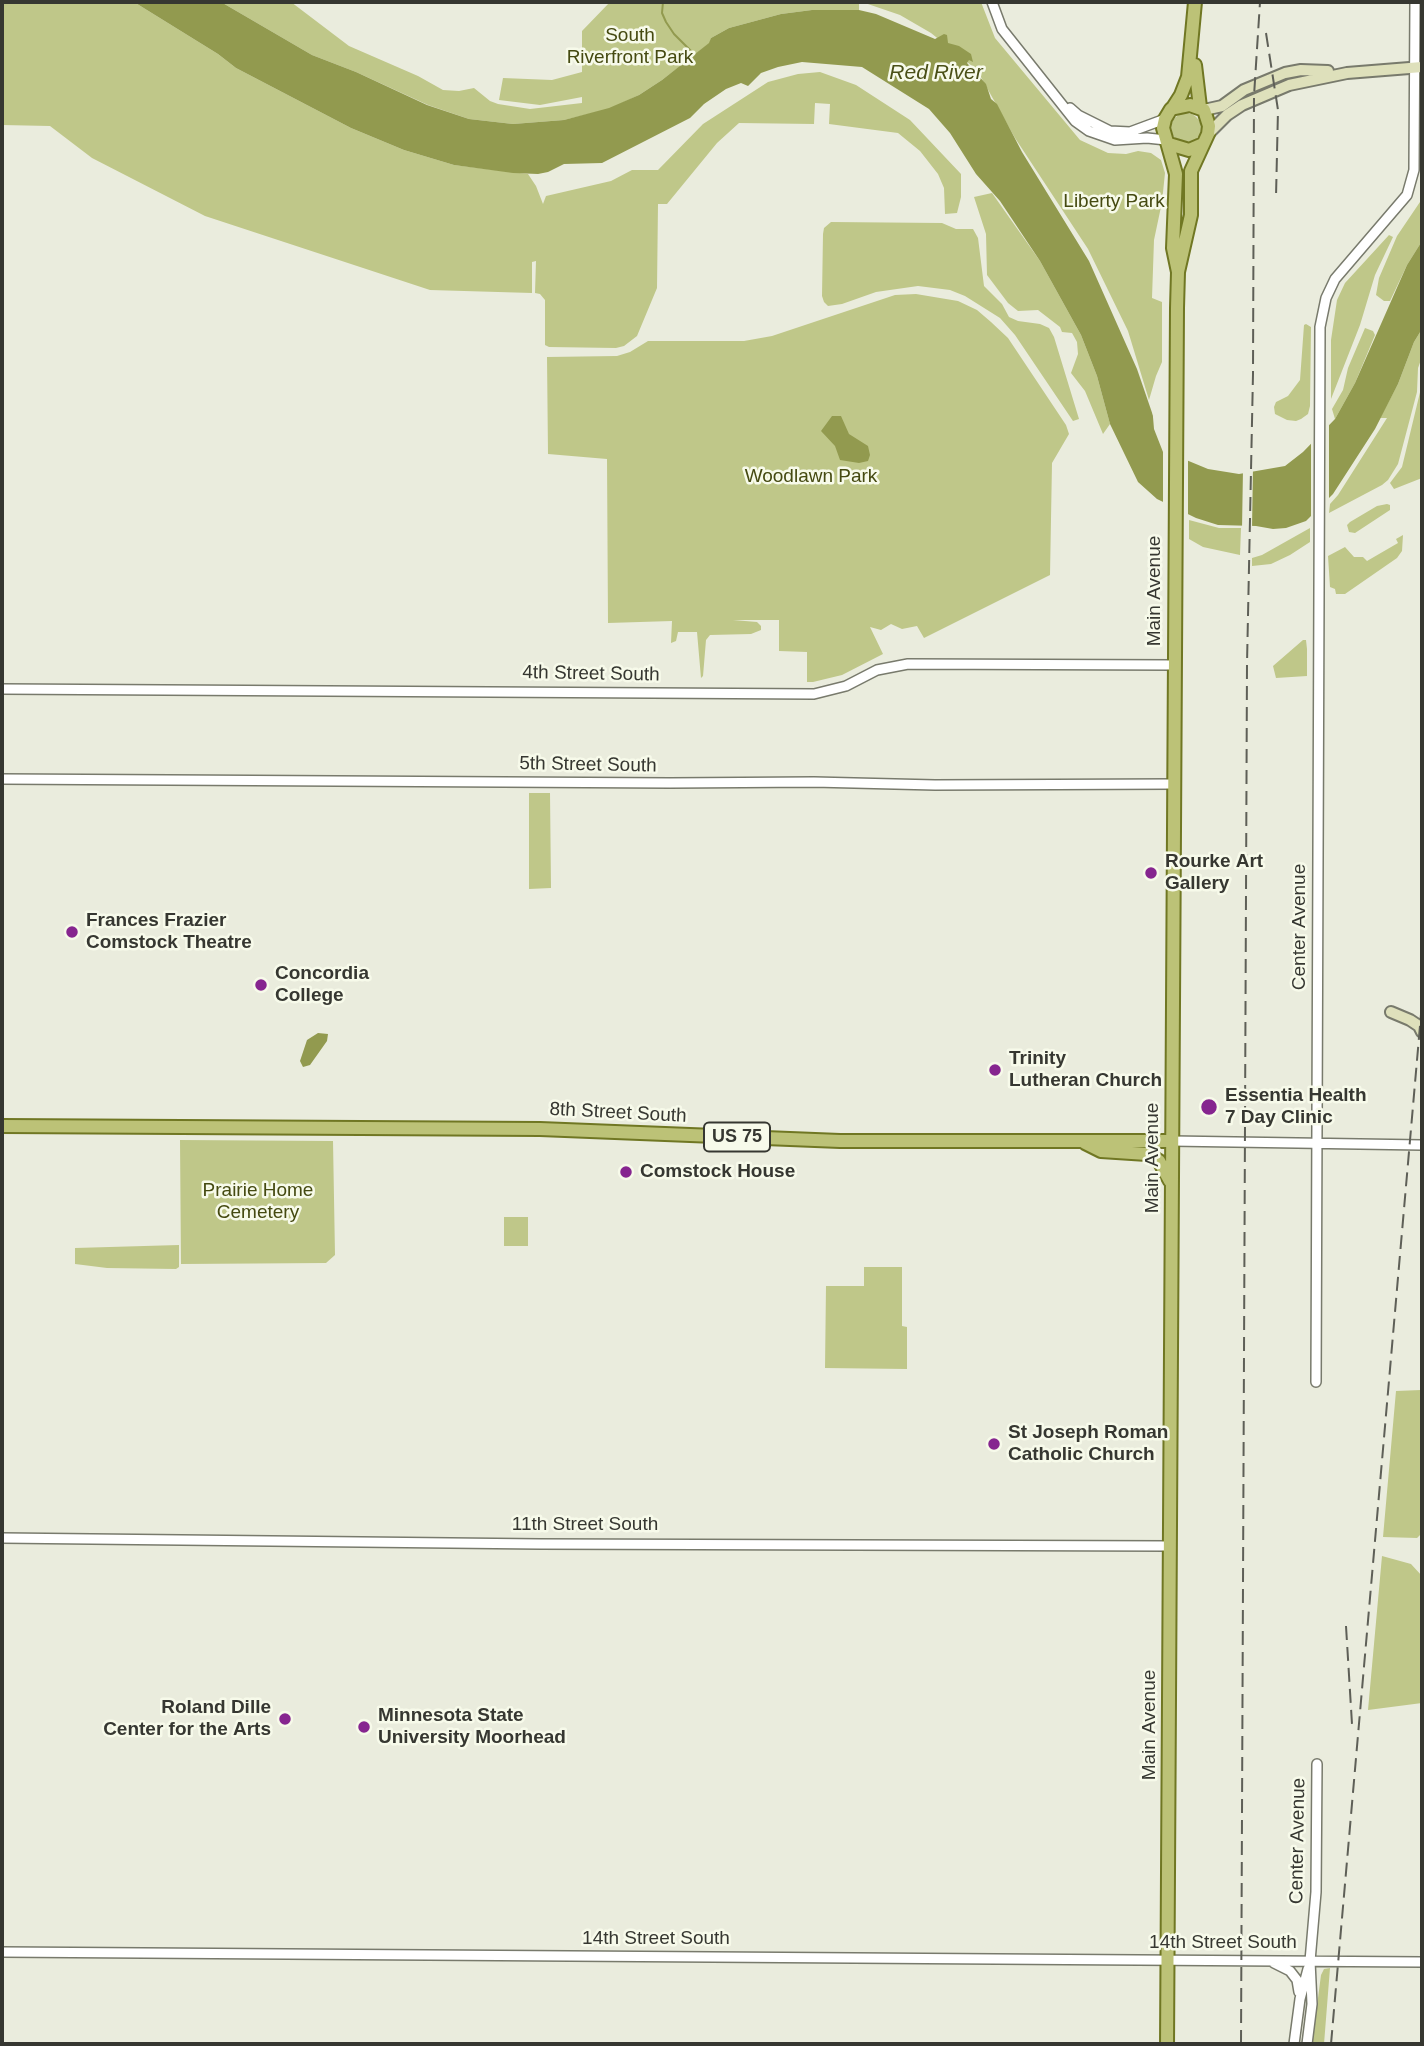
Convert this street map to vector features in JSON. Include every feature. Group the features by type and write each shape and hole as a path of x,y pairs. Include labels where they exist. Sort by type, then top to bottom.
{"main road":[{"path":"1195,2 1188,77 1163,128 1169,147 1189,150 1206,139 1227,115 1242,105 1289,85 1347,72"},
{"path":"1202,2 1195,67 1202,109 1208,117 1206,139"},
{"path":"1168,114 1181,105 1202,109 1222,106 1244,90 1301,70 1347,72 1419,67"},
{"name":"Main Avenue","path":"1167,2044 1177,308 1178,272 1191,215 1191,171 1206,139"},
{"name":"Main Avenue","path":"1169,147 1177,183 1173,248 1178,272"},
{"path":"1391,1012 1410,1020 1419,1026 1422,1032"},
{"name":"8th Street South","path":"2,1126 540,1129 840,1141 1172,1141"},
{"path":"1082,1142 1101,1151 1147,1154 1158,1161 1172,1185"}],"street":[{"path":"992,2 1002,29 1075,121 1089,131 1115,140 1133,139 1169,147"},
{"name":"Center Avenue","path":"1316,1382 1320,341 1322,315 1330,288 1340,270 1356,256 1407,194 1414,170 1419,67 1415,2"},
{"path":"1058,98 1078,115 1110,131 1129,132 1168,114"},
{"path":"1133,139 1169,147"},
{"name":"4th Street South","path":"2,689 814,694 846,686 877,670 908,664 1173,665"},
{"name":"5th Street South","path":"2,779 1174,784"},
{"name":"8th Street South","path":"1172,1141 1422,1145"},
{"name":"11th Street South","path":"2,1538 1169,1546"},
{"name":"Center Avenue","path":"1307,2044 1312,2004 1310,1961 1316,1892 1317,1764"},
{"name":"14th Street South","path":"2,1952 1422,1962"},
{"path":"1269,1960 1290,1971 1297,1980 1300,1999"},
{"name":"Center Avenue","path":"1294,2044 1300,1999 1310,1961"}],"green space":[{"path":"2,2 134,2 236,68 351,128 404,150 454,165 528,174 543,204 546,196 611,181 632,170 658,170 703,124 768,82 798,74 820,72 856,85 910,120 961,174 961,197 957,213 945,214 944,188 938,174 920,151 898,133 829,124 830,104 815,103 814,124 739,123 717,143 667,204 658,204 657,288 637,336 624,346 616,348 549,347 545,345 545,300 535,293 536,261 532,262 532,293 430,290 205,216 92,158 50,126 2,125"},
{"name":"South Riverfront Park","path":"221,2 291,2 349,46 443,90 474,88 498,104 530,109 582,103 582,97 540,105 499,100 503,78 552,80 582,72 582,31 610,2 859,2 859,10 812,10 781,14 729,28 711,38 710,43 662,80 639,95 609,109 564,120 513,124 469,119 428,105 312,55"},
{"name":"Liberty Park","path":"862,2 981,2 995,38 1080,140 1108,153 1126,154 1138,151 1151,153 1161,160 1165,173 1154,240 1152,298 1162,302 1162,362 1149,400 1128,331 1088,249 1015,138 977,70 931,33 900,15"},
{"path":"1186,113 1196,118 1201,128 1196,138 1186,143 1176,138 1171,128 1176,118"},
{"path":"992,193 1040,261 1081,335 1097,376 1110,424 1103,434 1085,391 1071,373 1078,354 1077,342 1072,333 1062,332 1060,327 1038,310 1018,311 1008,303 987,275 986,234 974,197"},
{"path":"1422,199 1422,241 1390,301 1384,301 1376,295 1379,278 1397,236"},
{"path":"831,222 942,223 956,229 973,229 978,238 984,286 1002,304 1009,317 1049,328 1079,419 1073,421 1015,335 1000,318 965,296 950,290 918,286 876,292 828,306 822,296 823,234 824,228"},
{"path":"1389,235 1393,237 1375,275 1360,325 1331,399 1331,340 1337,300 1345,283"},
{"name":"Woodlawn Park","path":"916,294 958,301 977,310 991,322 1008,338 1066,425 1069,434 1052,463 1050,575 924,638 917,626 902,629 891,624 881,630 870,627 883,654 842,675 813,682 807,682 807,652 779,651 779,620 733,620 757,622 761,630 751,634 710,635 706,640 701,678 697,632 678,632 676,641 671,643 672,621 608,623 607,459 548,454 547,357 617,356 648,341 744,341 772,336 895,295"},
{"path":"1306,324 1311,327 1310,406 1308,414 1301,419 1287,420 1275,414 1274,407 1276,402 1288,396 1300,380"},
{"path":"1365,328 1373,331 1375,335 1355,383 1335,419 1332,409 1343,390 1348,368"},
{"path":"1422,329 1422,357 1418,368 1417,392 1398,464 1382,485 1329,513 1330,504 1387,418 1380,418"},
{"path":"1422,384 1422,478 1394,489 1390,483 1402,467"},
{"path":"1390,505 1390,510 1355,533 1349,532 1347,525 1350,522 1377,506"},
{"path":"1189,520 1219,528 1241,528 1240,555 1203,547 1189,539"},
{"path":"1310,528 1310,542 1271,564 1252,566 1252,558"},
{"path":"1403,535 1402,551 1397,558 1345,594 1336,594 1335,589 1330,587 1328,556 1345,547 1354,557 1363,557 1367,561 1398,543 1396,539"},
{"path":"1306,640 1307,649 1307,676 1276,678 1273,666"},
{"path":"529,793 550,793 551,888 529,889"},
{"name":"Prairie Home Cemetery","path":"180,1140 333,1141 335,1255 326,1263 181,1264"},
{"path":"504,1217 528,1217 528,1246 504,1246"},
{"path":"179,1245 179,1267 176,1269 107,1268 75,1264 75,1248"},
{"path":"864,1267 902,1267 902,1326 907,1327 907,1369 825,1368 826,1286 864,1286"},
{"path":"1421,1390 1422,1533 1417,1538 1383,1537 1396,1391"},
{"path":"1382,1556 1411,1564 1422,1576 1422,1703 1368,1710"},
{"path":"1330,1968 1324,2044 1312,2044 1321,1975 1324,1969"}],"water":[{"name":"Red River","path":"134,2 221,2 312,55 427,105 469,119 513,124 564,120 609,108 639,95 662,80 709,43 711,38 729,28 781,14 812,10 859,10 876,14 935,39 947,35 948,43 971,54 973,62 969,60 967,63 986,84 991,99 997,104 1022,152 1089,261 1137,369 1159,433 1179,457 1208,469 1239,474 1285,466 1303,452 1335,419 1355,383 1407,265 1422,241 1422,329 1375,429 1333,494 1306,521 1273,529 1218,525 1196,518 1157,499 1138,482 1110,424 1097,376 1081,335 1040,261 1000,201 976,174 950,133 929,109 862,67 802,62 778,67 761,73 748,86 741,83 726,89 704,104 690,118 602,163 564,164 538,174 513,173 454,165 404,150 351,128 236,68"},
{"path":"832,416 841,416 849,434 868,446 868,461 859,463 840,460 835,446 821,431"},
{"path":"318,1033 328,1034 327,1041 310,1065 303,1067 300,1061 307,1040"}],"pier":[{"path":"1152,405 1162,431 1181,454 1188,457 1188,518 1163,505 1163,452 1154,429"},
{"path":"1329,420 1329,503 1311,521 1311,438"},
{"path":"1253,467 1252,529 1242,529 1243,469"}],"waterway":[{"path":"663,2 662,13 666,22 695,55"}],"railway":[{"path":"1241,2044 1247,664 1253,374 1254,96 1260,2"},
{"path":"1266,33 1278,110 1276,197"},
{"path":"1331,2044 1422,1003"},
{"path":"1346,1626 1352,1724"}],"place":[{"name":"Rourke Art Gallery","path":"1151,873"},
{"name":"Frances Frazier Comstock Theatre","path":"72,932"},
{"name":"Concordia College","path":"261,985"},
{"name":"Trinity Lutheran Church","path":"995,1070"},
{"name":"Essentia Health 7 Day Clinic","path":"1209,1107"},
{"name":"Comstock House","path":"626,1172"},
{"name":"St Joseph Roman Catholic Church","path":"994,1444"},
{"name":"Roland Dille Center for the Arts","path":"285,1719"},
{"name":"Minnesota State University Moorhead","path":"364,1727"}]}
